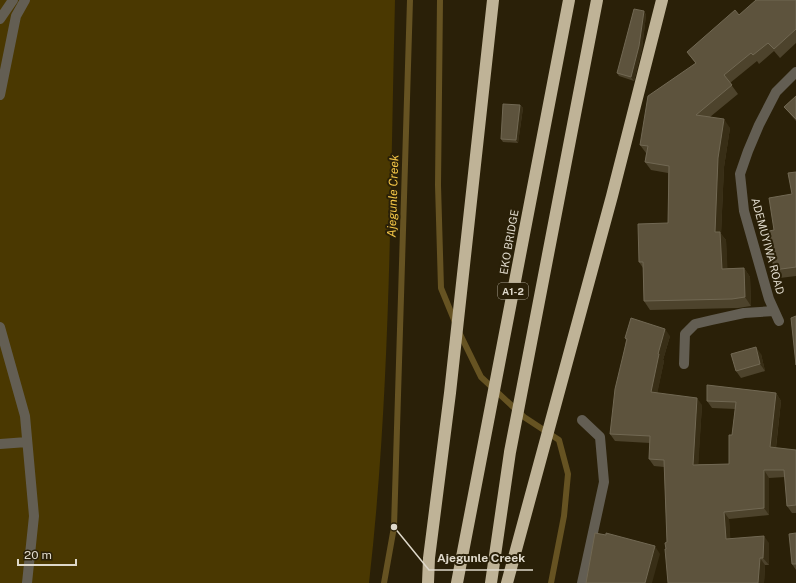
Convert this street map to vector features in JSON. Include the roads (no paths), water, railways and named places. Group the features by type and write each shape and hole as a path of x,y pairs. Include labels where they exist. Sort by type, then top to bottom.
{"highway":[{"path":"428,583 429,558 451,385 493,0"},
{"name":"EKO BRIDGE","path":"457,583 569,0"},
{"name":"A1-2","path":"491,583 510,452 597,0"},
{"path":"507,583 608,211 662,0"}],"street":[{"path":"0,19 13,0"},
{"path":"0,94 16,16 25,0"},
{"name":"ADEMUYIWA ROAD","path":"779,321 769,300 744,211 740,174 762,118 776,92 796,72"},
{"path":"684,364 685,334 695,324 744,313 774,311"},
{"path":"0,327 25,416 34,516 27,583"},
{"path":"582,420 600,437 604,482 582,583"},
{"path":"0,444 27,442"}],"waterway":[{"name":"Ajegunle Creek","path":"384,583 394,527 410,0"},
{"path":"440,0 438,185 441,288 455,322"},
{"path":"459,332 481,377 524,417 559,440 568,474 564,516 551,583"}],"place":[{"name":"Ajegunle Creek","path":"394,527"}]}
